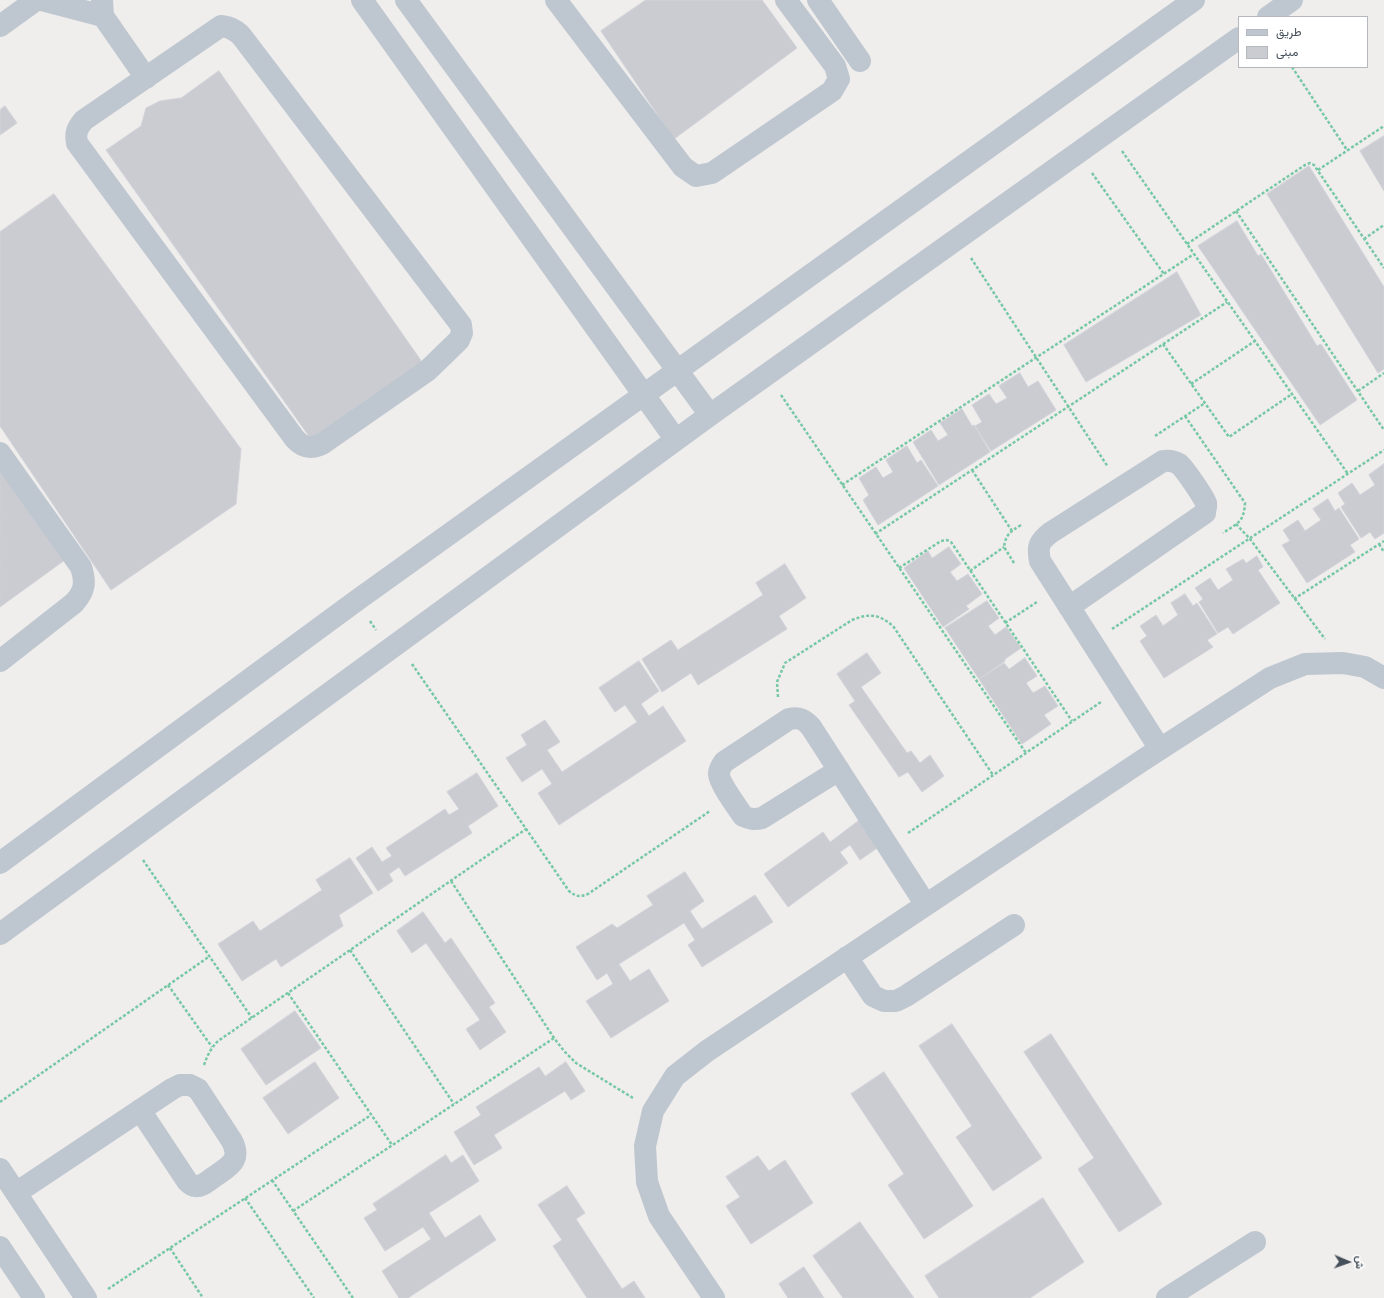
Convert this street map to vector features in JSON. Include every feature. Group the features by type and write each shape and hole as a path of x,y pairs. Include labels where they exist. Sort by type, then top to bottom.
{"street":[{"path":"0,26 36,0"},
{"path":"42,0 102,8 146,78"},
{"path":"362,0 676,440"},
{"path":"406,0 710,415"},
{"path":"556,0 683,167 696,176 712,173 832,91 839,79 835,66 786,0"},
{"path":"818,0 860,61"},
{"path":"0,863 356,601 1194,0"},
{"path":"1269,16 1292,0"},
{"path":"221,26 227,26 239,32 461,325 462,333 460,340 427,371 322,444 315,448 307,448 300,445 77,143 76,135 78,127 84,120 146,78 221,26"},
{"path":"0,934 710,415 1238,39"},
{"path":"0,453 81,567 84,576 84,586 81,596 0,661"},
{"path":"1069,607 1205,513 1206,505 1203,498 1178,463 1170,460 1163,460 1050,533 1042,540 1038,550 1040,561 1069,607 1160,750"},
{"path":"714,1298 659,1216 647,1182 645,1146 654,1111 675,1076 707,1050 1270,678 1306,664 1343,663 1365,667 1384,678"},
{"path":"839,770 762,818 755,820 744,816 731,797 719,775 720,768 724,762 789,719 797,718 805,720 839,770 926,905"},
{"path":"847,957 873,996 884,1002 896,1001 906,996 1014,925"},
{"path":"16,1193 140,1110 180,1085 190,1085 198,1089 232,1141 236,1149 236,1157 232,1165 199,1186 192,1186 187,1181 140,1110"},
{"path":"0,1169 86,1298"},
{"path":"1167,1298 1256,1242"},
{"path":"0,1247 34,1298"}],"path":[{"path":"1293,68 1348,150"},
{"path":"1318,170 1384,126"},
{"path":"1108,131 1348,474"},
{"path":"1078,153 1164,274"},
{"path":"1186,244 1310,163 1318,170 1384,268"},
{"path":"1236,211 1384,430"},
{"path":"1364,239 1384,225"},
{"path":"958,238 1108,467"},
{"path":"842,485 1194,254"},
{"path":"875,534 1227,302"},
{"path":"1191,384 1255,341"},
{"path":"1162,344 1229,436 1292,394"},
{"path":"1358,391 1384,373"},
{"path":"767,374 875,534 1026,752"},
{"path":"1092,643 1384,450"},
{"path":"972,470 1012,531"},
{"path":"1236,524 1250,539 1343,663"},
{"path":"899,568 942,541 947,540 951,542 1072,721"},
{"path":"1294,599 1384,541"},
{"path":"1379,544 1384,552"},
{"path":"970,571 1004,547"},
{"path":"356,601 394,646 574,896 588,894 731,797"},
{"path":"1005,624 1039,601"},
{"path":"789,719 779,702 777,682 785,663 852,620 862,616 874,615 884,619 893,626 993,775"},
{"path":"888,847 1103,700"},
{"path":"198,1089 206,1057 218,1041 526,829"},
{"path":"129,840 252,1018"},
{"path":"451,881 564,1051 576,1063 654,1111"},
{"path":"350,950 454,1104"},
{"path":"0,1102 210,956"},
{"path":"168,985 212,1047"},
{"path":"288,993 392,1145"},
{"path":"293,1211 554,1038"},
{"path":"107,1290 371,1115"},
{"path":"272,1180 353,1298"},
{"path":"245,1198 314,1298"},
{"path":"170,1248 203,1298"}],"building":[{"path":"646,0 762,0 797,48 674,139 601,31"},
{"path":"219,71 422,362 311,439 106,150 141,126 146,108 160,101 181,98"},
{"path":"5,106 17,123 0,135 0,110"},
{"path":"1384,136 1384,191 1360,151"},
{"path":"1309,166 1384,287 1384,369 1378,373 1267,194"},
{"path":"54,194 241,449 236,504 111,590 0,426 0,232"},
{"path":"1237,221 1258,256 1261,254 1317,346 1321,344 1357,400 1320,425 1198,246"},
{"path":"1177,272 1201,315 1086,382 1064,345"},
{"path":"1020,373 1028,387 1038,381 1056,410 991,451 975,426 982,422 972,405 989,394 996,404 1007,398 999,386"},
{"path":"962,409 972,426 974,425 990,452 939,485 913,442 931,430 938,441 948,435 940,423"},
{"path":"907,446 917,463 921,460 938,486 878,525 863,500 869,495 859,478 876,467 883,478 893,472 886,460"},
{"path":"0,460 69,557 0,607"},
{"path":"1384,464 1384,533 1375,539 1370,532 1361,538 1341,507 1345,504 1338,493 1352,483 1360,495 1375,485 1369,475"},
{"path":"1328,499 1335,511 1339,508 1359,539 1350,545 1355,552 1307,583 1282,545 1290,541 1283,530 1298,520 1305,531 1321,520 1313,509"},
{"path":"949,547 961,564 950,572 957,581 968,574 982,594 966,606 969,609 943,627 904,568 928,551 932,558"},
{"path":"1257,556 1263,567 1258,570 1280,603 1233,634 1228,627 1218,633 1199,602 1203,599 1195,588 1210,578 1218,590 1233,580 1226,569 1243,559 1246,563"},
{"path":"785,564 806,598 779,616 787,629 698,685 691,673 662,692 642,659 671,640 678,650 763,595 756,583"},
{"path":"1185,594 1193,606 1197,603 1217,634 1207,640 1213,647 1164,678 1140,641 1147,636 1140,626 1156,615 1163,626 1178,615 1171,603"},
{"path":"987,601 999,618 988,626 995,635 1006,627 1021,648 979,679 945,628"},
{"path":"867,653 881,673 861,687 907,753 911,751 920,763 930,755 944,776 922,792 908,772 899,777 849,705 855,701 837,674"},
{"path":"1025,658 1037,676 1026,683 1033,693 1045,686 1058,706 1044,715 1051,724 1022,744 979,679 1004,663 1009,669"},
{"path":"639,661 659,691 641,704 649,716 663,706 686,741 559,825 538,793 552,784 542,769 522,782 506,758 527,745 521,735 545,720 560,742 547,750 562,772 637,722 625,705 615,712 599,688"},
{"path":"477,773 498,806 468,826 472,833 405,876 399,867 389,874 393,881 378,891 356,858 372,847 382,862 392,856 386,848 445,809 449,815 459,809 447,792"},
{"path":"861,819 880,846 860,860 850,845 840,852 848,863 788,907 764,874 823,832 830,842"},
{"path":"350,858 373,893 339,915 343,926 281,967 276,959 242,981 218,944 253,921 260,931 322,890 316,880"},
{"path":"685,872 704,901 690,911 702,929 755,895 773,922 702,967 688,945 695,940 684,923 619,964 630,981 649,969 669,1001 611,1038 586,1001 613,984 607,973 597,980 576,947 612,924 617,928 653,905 647,896"},
{"path":"423,912 445,943 451,938 495,1003 489,1007 506,1032 480,1050 466,1029 480,1020 426,943 412,953 397,931"},
{"path":"295,1011 321,1048 266,1085 241,1049"},
{"path":"952,1024 1042,1158 993,1191 956,1137 972,1126 919,1046"},
{"path":"1051,1034 1162,1204 1119,1232 1078,1169 1094,1158 1024,1052"},
{"path":"315,1062 339,1098 288,1134 263,1098"},
{"path":"566,1062 585,1091 571,1100 565,1091 494,1135 502,1148 474,1165 454,1132 481,1115 476,1107 539,1067 545,1076"},
{"path":"884,1072 973,1206 924,1239 888,1185 904,1174 851,1094"},
{"path":"446,1155 451,1163 463,1155 479,1181 429,1213 445,1238 480,1215 496,1240 408,1298 399,1298 382,1271 431,1239 423,1227 385,1251 364,1218 377,1210 373,1204"},
{"path":"758,1156 769,1171 785,1160 813,1203 751,1244 726,1206 740,1197 726,1177"},
{"path":"567,1186 585,1213 576,1219 622,1289 634,1281 645,1298 587,1298 553,1246 562,1240 538,1205"},
{"path":"1043,1198 1084,1262 1030,1298 939,1298 925,1276"},
{"path":"860,1222 914,1298 843,1298 813,1256"},
{"path":"804,1267 824,1298 788,1298 779,1284"}]}
